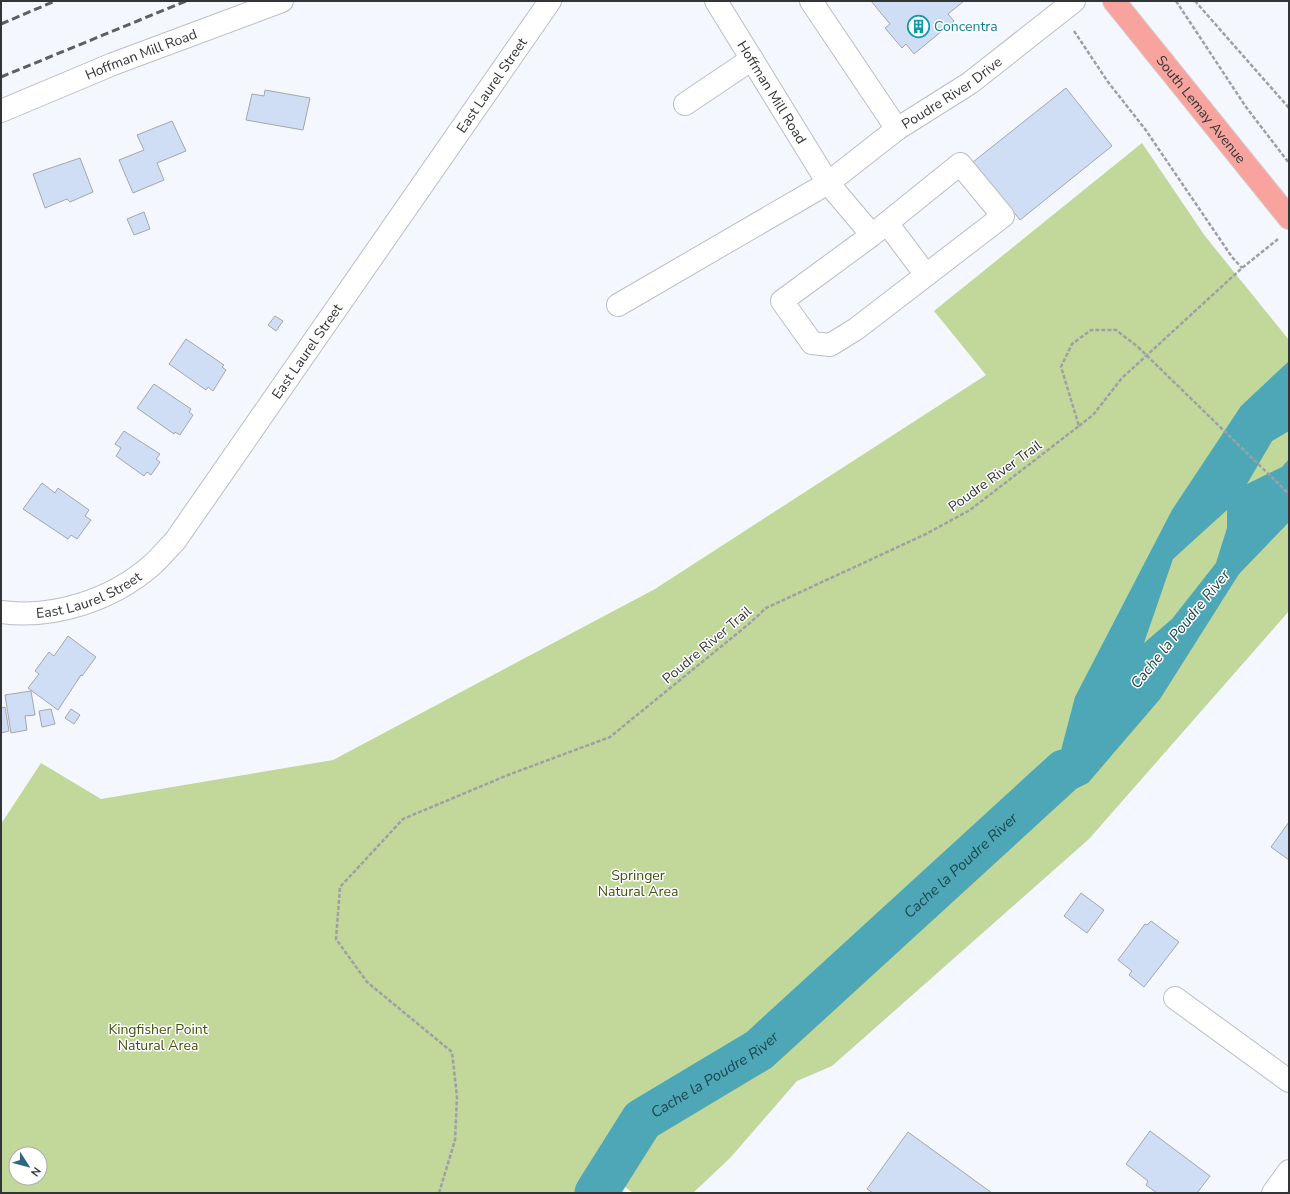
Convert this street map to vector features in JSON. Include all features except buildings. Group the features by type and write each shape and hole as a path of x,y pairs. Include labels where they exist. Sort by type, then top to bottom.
{"main road":[{"name":"South Lemay Avenue","path":"1114,1 1194,97 1286,226"}],"street":[{"name":"Hoffman Mill Road","path":"1,111 113,64 282,1"},
{"name":"East Laurel Street","path":"1,612 37,613 77,606 103,596 124,585 152,565 175,541 550,1"},
{"name":"Hoffman Mill Road","path":"716,1 828,183 879,229 926,275"},
{"path":"811,1 897,129"},
{"name":"Poudre River Drive","path":"618,305 828,183 897,129 970,83 1067,6"},
{"path":"685,104 752,59"},
{"path":"960,164 1003,216 926,275 856,329 830,345 812,343 782,302 879,229 960,164"},
{"path":"1176,998 1289,1081"},
{"path":"1273,1193 1289,1171"}],"path":[{"path":"1176,1 1246,107 1289,163"},
{"path":"1195,1 1289,108"},
{"path":"1067,6 1079,37 1108,82 1145,129 1232,257 1242,268"},
{"name":"Poudre River Trail","path":"439,1193 456,1140 457,1097 452,1052 367,982 336,939 340,887 403,819 508,775 610,737 750,623 766,608 926,534 970,510 1093,415 1122,378 1286,226"},
{"path":"1079,426 1061,366 1072,344 1091,330 1116,330 1138,347 1289,494"}],"green space":[{"name":"Springer Natural Area","path":"1142,143 1205,236 1289,340 1289,611 1089,839 832,1066 797,1081 730,1158 693,1193 633,1193 608,1174 596,1193 1,1193 1,824 41,763 101,799 333,760 655,589 986,375 934,311"}],"water":[{"path":"1289,361 1289,431 1272,441 1247,484 1282,467 1289,459 1289,522 1239,574 1160,699 1088,783 1015,818 1059,758 1075,697 1172,510 1241,406","holes":["1227,510 1227,528 1216,563 1172,619 1144,643 1173,559"]}],"waterway":[{"name":"Cache la Poudre River","path":"596,1193 642,1120 759,1050 1064,771"}],"railway":[{"path":"1,24 55,1"},
{"path":"1,77 186,1"}],"place":[{"name":"Concentra","path":"918,26"}],"park label":[{"name":"Kingfisher Point Natural Area","path":"158,1038"}]}
